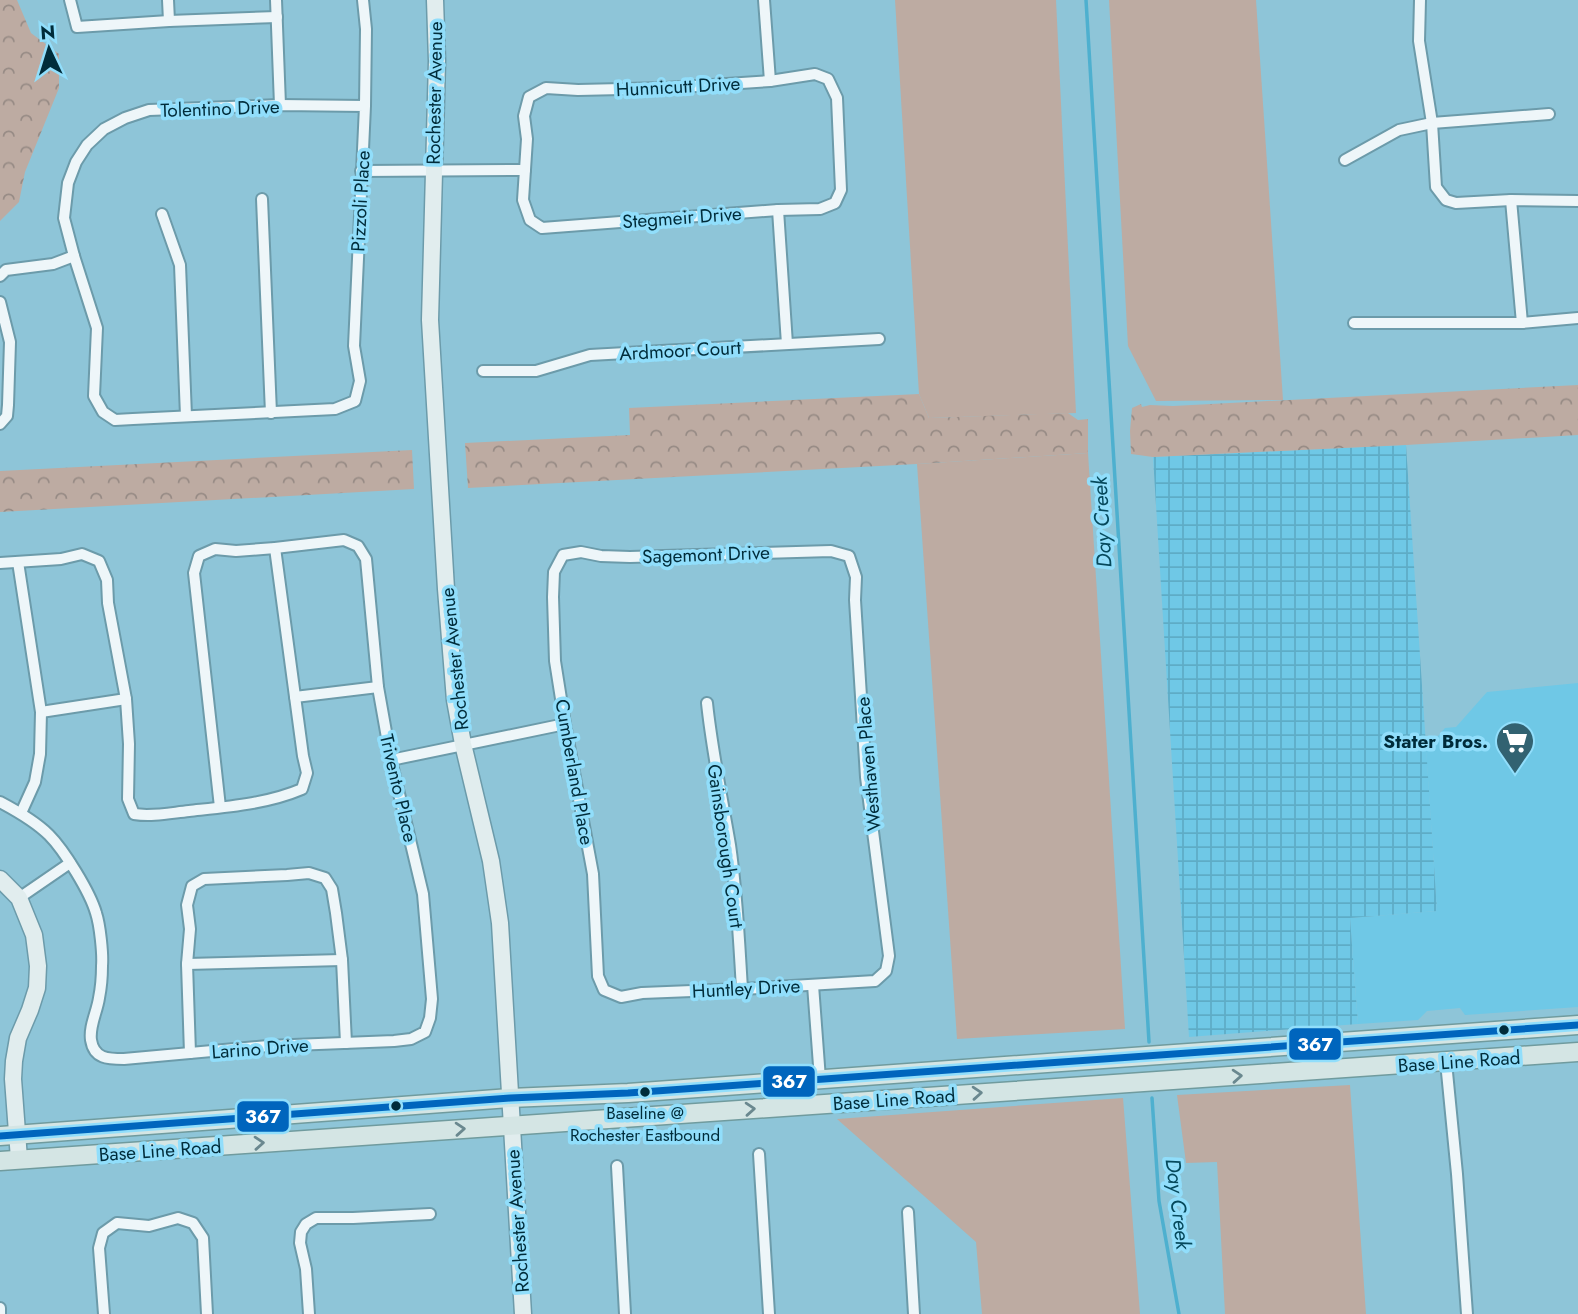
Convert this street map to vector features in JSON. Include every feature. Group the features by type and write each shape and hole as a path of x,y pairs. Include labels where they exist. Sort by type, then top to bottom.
{"main road":[{"name":"Rochester Avenue","path":"435,0 437,61 430,320 450,645 455,700 484,828 503,953 523,1314"},
{"path":"0,879 19,898 34,935 38,966 37,988 18,1038 14,1061 9,1135 19,1159"},
{"name":"Base Line Road","path":"9,1135 1578,1025"},
{"name":"Base Line Road","path":"0,1161 1578,1052"}],"street":[{"path":"70,0 77,27 277,18"},
{"path":"168,0 169,21"},
{"path":"276,0 280,105"},
{"name":"Pizzoli Place","path":"271,413 335,409 355,401 359,381 354,346 365,106 366,29 363,0"},
{"path":"764,0 769,81"},
{"path":"1420,0 1419,41 1432,123 1436,187 1441,195 1456,203 1578,201"},
{"name":"Hunnicutt Drive","path":"525,170 527,139 524,116 529,97 546,88 666,88 769,81 815,74 828,79 837,98 841,190 835,203"},
{"name":"Tolentino Drive","path":"186,416 115,420 103,412 94,396 97,328 64,218 68,183 76,162 87,145 104,129 149,110 280,105 365,106"},
{"path":"1345,160 1399,130 1432,123 1549,114"},
{"path":"361,171 525,170"},
{"name":"Stegmeir Drive","path":"525,170 523,200 530,220 542,228 778,209 820,209 835,203"},
{"path":"162,214 180,265 186,416 271,413 262,198"},
{"path":"1511,200 1522,323"},
{"path":"778,209 787,344"},
{"path":"0,276 6,270 53,264 74,256"},
{"path":"0,302 10,342 8,405 0,424"},
{"path":"1354,323 1522,323 1578,318"},
{"name":"Ardmoor Court","path":"483,371 536,371 590,355 879,339"},
{"name":"Trivento Place","path":"275,548 344,540 358,546 366,559 379,687 391,760 423,894 432,999 430,1018 425,1031"},
{"path":"0,563 61,559 82,554 99,561 107,580 108,603 126,699 128,799 134,814 147,816 220,807 284,797 302,789 307,773 275,548 236,551 215,549 199,556 194,573 220,807"},
{"name":"Sagemont Drive","path":"563,555 581,552 630,557 831,551 849,556"},
{"name":"Cumberland Place","path":"563,555 554,572 555,661 593,874 598,976 604,990"},
{"name":"Westhaven Place","path":"849,556 856,577 855,600 866,777 890,956 886,971"},
{"path":"18,562 41,712 40,754 35,782 21,813"},
{"path":"295,697 379,687"},
{"path":"41,712 126,699"},
{"name":"Gainsborough Court","path":"708,703 712,748 736,895 741,989"},
{"path":"391,760 565,724"},
{"path":"0,802 21,813 49,835 70,863 19,898"},
{"name":"Larino Drive","path":"70,863 96,913 103,964 91,1041 95,1052 107,1059 268,1046 411,1039 425,1031"},
{"path":"190,1053 187,964 190,929 187,905 192,886 204,878 309,873 325,878 332,889 342,960 346,1043"},
{"path":"187,964 342,960"},
{"name":"Huntley Drive","path":"604,990 621,997 642,993 875,981 886,971"},
{"path":"813,985 820,1079"},
{"path":"1446,1062 1467,1314"},
{"path":"759,1154 769,1314"},
{"path":"617,1166 625,1314"},
{"path":"908,1212 914,1314"},
{"path":"310,1314 306,1269 300,1243 301,1232 306,1224 316,1217 430,1214"},
{"path":"104,1314 99,1248 103,1233 117,1223 149,1226 178,1218 193,1223 203,1238 207,1314"},
{"path":"0,1308 0,1314"}],"shaded area":[{"path":"1406,445 1437,911 1350,918 1358,1024 1189,1037 1153,457"},
{"path":"1578,683 1578,1007 1465,1015 1460,1008 1427,1011 1418,1020 1358,1024 1350,918 1437,911 1426,750 1445,728 1456,727 1487,692"}],"green space":[{"path":"0,0 17,0 31,33 59,54 59,88 25,172 19,202 0,221"},
{"path":"895,0 1056,0 1076,413 929,418 919,394"},
{"path":"1109,0 1256,0 1283,400 1156,401 1128,346"},
{"path":"1578,385 1578,435 1153,457 1131,454 1132,408 1141,404 1142,407 1173,406"},
{"path":"919,394 929,418 1068,413 1078,420 1088,419 1088,453 468,488 465,443 630,435 629,408"},
{"path":"412,450 414,489 0,512 0,471"},
{"path":"1088,453 1125,1029 957,1039 917,464"},
{"path":"1350,1085 1366,1314 1225,1314 1217,1162 1186,1163 1177,1095"},
{"path":"1123,1098 1140,1314 982,1314 976,1242 837,1119"}],"waterway":[{"name":"Day Creek","path":"1086,0 1149,1042"},
{"name":"Day Creek","path":"1152,1098 1159,1201 1179,1314"}],"transit line":[{"name":"367","path":"0,1136 510,1098 628,1093 1578,1025"}],"place":[{"name":"Stater Bros.","path":"1515,775"},
{"name":"Baseline @ Rochester Eastbound","path":"645,1092"}]}
